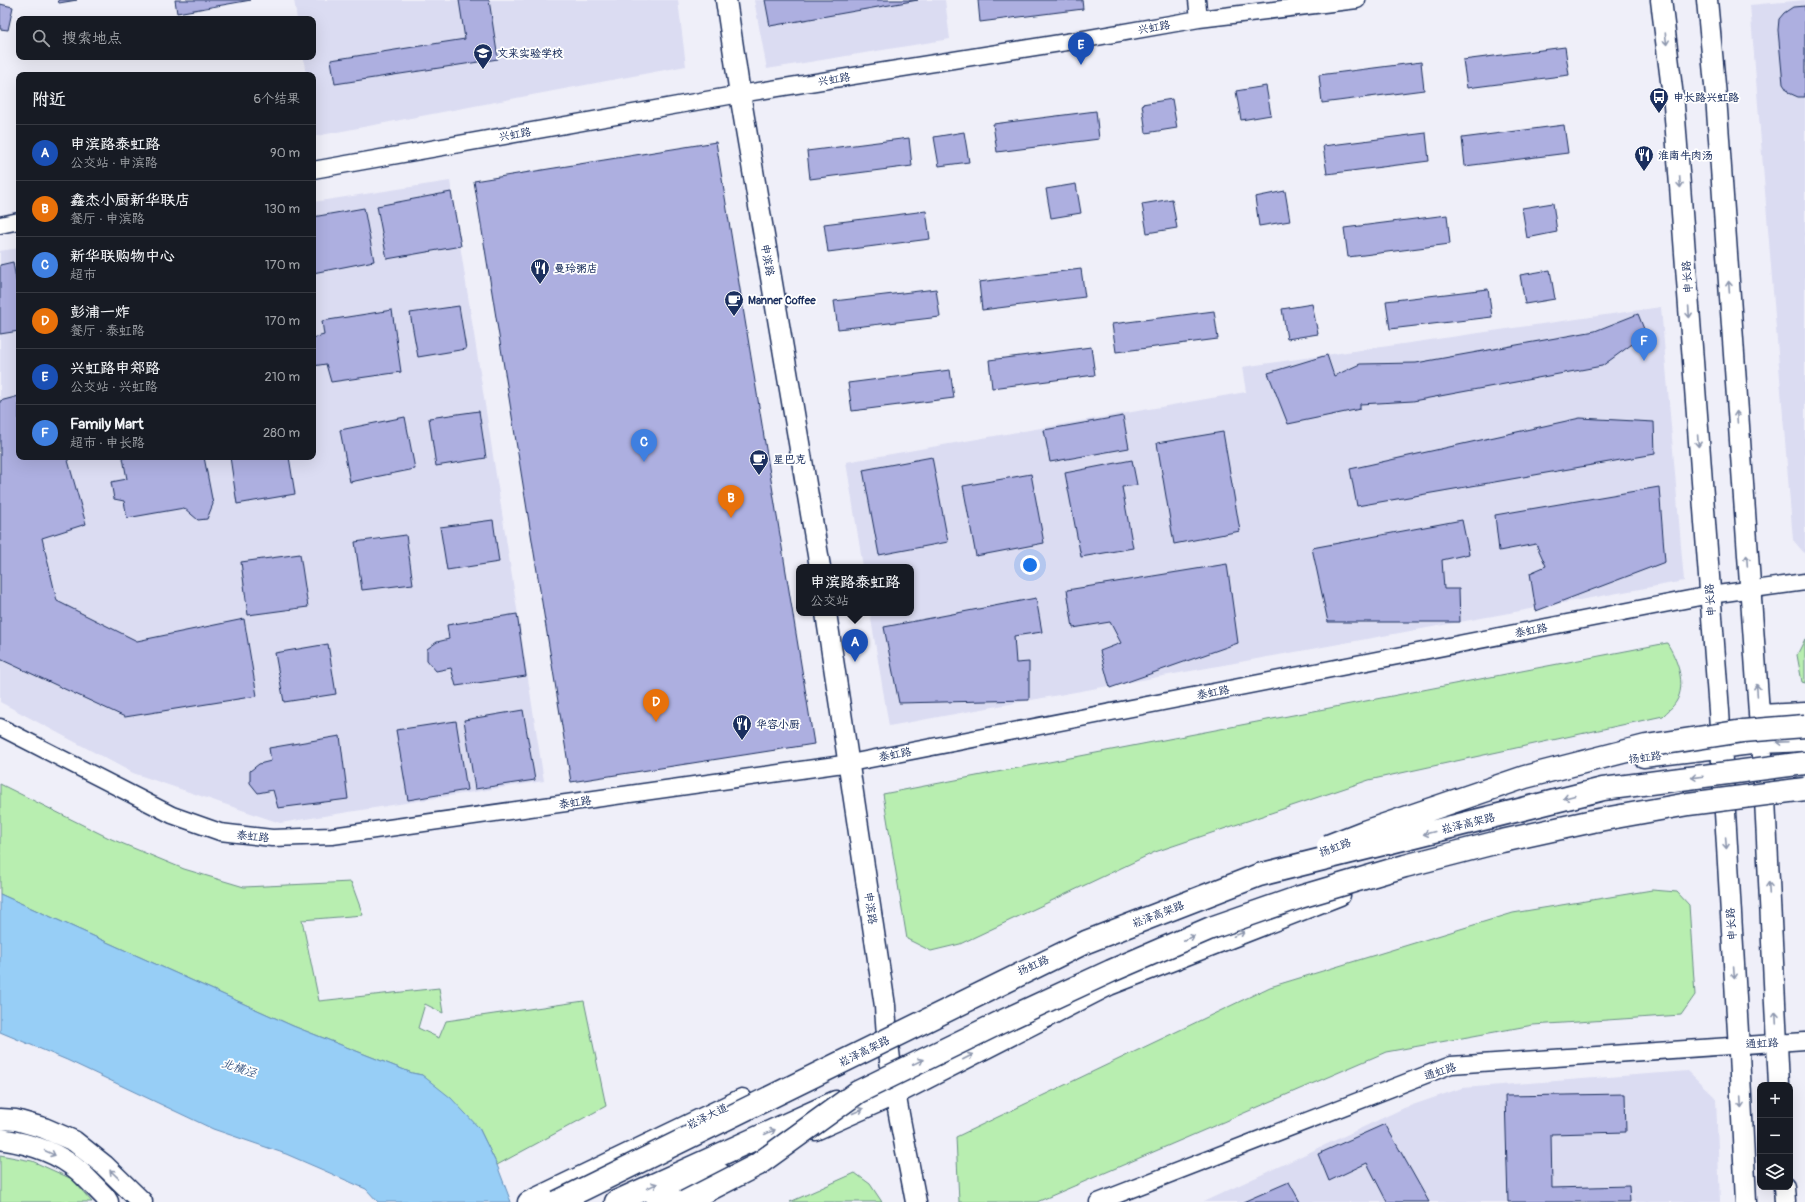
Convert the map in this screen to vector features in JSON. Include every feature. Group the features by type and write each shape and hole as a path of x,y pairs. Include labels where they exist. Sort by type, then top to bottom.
{"highway":[{"path":"1259,875 1364,832 1525,777 1646,746 1743,731 1805,726"},
{"name":"崧泽高架路","path":"558,1194 1086,942 1259,875 1603,789 1805,763"},
{"path":"616,1202 858,1092 1001,1022 1111,971 1211,928 1300,897 1412,864 1502,841 1594,821 1688,804 1805,790"},
{"path":"685,1202 757,1165 858,1092"}],"main road":[{"name":"申滨路","path":"726,0 740,94 819,564"},
{"name":"申长路","path":"1661,0 1674,104 1710,595 1739,1044 1746,1202"},
{"path":"1707,0 1716,104 1749,590 1765,800 1779,1082"},
{"name":"申滨路","path":"826,616 850,763 885,1006 886,1030 916,1202"},
{"path":"1759,715 1805,713"},
{"name":"扬虹路","path":"886,1030 1150,914 1458,803 1627,759 1720,747 1805,741"},
{"path":"656,1202 896,1094 1109,984 1334,897 1546,834 1723,804 1805,796"},
{"name":"崧泽大道","path":"528,1202 558,1194 886,1030"},
{"path":"0,1119 16,1120 44,1128 74,1141 104,1165 142,1202"},
{"path":"7,1140 50,1152 78,1170 105,1197 108,1202"},
{"path":"1784,1190 1785,1202"}],"street":[{"path":"1197,0 1199,19"},
{"name":"兴虹路","path":"316,169 740,94 1199,19 1357,0"},
{"path":"0,225 16,222"},
{"name":"泰虹路","path":"0,727 172,815 220,832 272,838 332,836 850,763 1710,595 1805,582"},
{"name":"通虹路","path":"1098,1202 1451,1065 1739,1044 1805,1041"}],"shaded area":[{"name":"文来实验学校","path":"294,0 678,0 686,66 316,136 316,72 306,72 304,60 316,60 316,16 297,16"},
{"path":"754,0 945,0 950,39 767,69"},
{"path":"1805,0 1805,554 1793,540 1750,5"},
{"path":"450,181 544,781 280,823 133,773 0,702 0,251 16,248 16,460 316,460 316,202"},
{"path":"1661,307 1684,581 889,726 871,616 914,616 914,564 863,564 846,462 1246,392 1242,367"},
{"path":"1688,1071 1716,1098 1720,1202 1203,1202 1404,1108 1462,1088"}],"green space":[{"path":"1805,639 1805,683 1802,682 1797,655"},
{"path":"1667,643 1677,664 1681,687 1676,702 1663,716 1369,780 1155,852 960,944 931,951 907,939 883,794"},
{"path":"0,784 109,838 184,869 244,887 351,882 363,915 302,920 319,1001 439,988 443,1013 425,1004 418,1028 439,1038 446,1021 584,1001 606,1106 497,1165 479,1128 422,1075 412,1073 293,1026 0,894"},
{"path":"1652,890 1677,892 1689,905 1695,995 1681,1015 1533,1025 1386,1052 1037,1202 959,1202 956,1137 1270,987 1513,913"},
{"path":"0,1155 32,1161 72,1179 92,1202 0,1202"},
{"path":"855,1173 870,1184 882,1202 790,1202"}],"water":[{"name":"北横泾","path":"0,894 293,1026 412,1073 422,1075 451,1098 479,1128 497,1165 511,1202 378,1202 366,1189 286,1154 213,1129 67,1060 0,1032"}],"building":[{"path":"58,0 77,0 59,3"},
{"path":"175,0 251,0 177,13"},
{"path":"459,0 489,0 498,59 335,84 331,60 465,39"},
{"path":"765,0 918,0 770,26"},
{"path":"978,0 1082,0 1083,9 980,22"},
{"path":"0,4 13,7 8,30 0,29"},
{"path":"1805,6 1805,97 1798,97 1789,93 1783,84 1778,30 1779,19 1784,13 1793,7"},
{"path":"1565,47 1569,75 1467,88 1463,60"},
{"path":"1421,62 1424,90 1322,103 1319,75"},
{"path":"1266,86 1271,115 1241,120 1236,91"},
{"path":"1172,99 1177,128 1146,133 1142,104"},
{"path":"1096,111 1099,139 997,152 993,124"},
{"path":"1564,125 1568,153 1465,166 1462,138"},
{"path":"964,132 969,162 939,166 934,137"},
{"path":"1426,133 1429,161 1327,174 1323,146"},
{"path":"909,138 912,166 810,179 807,151"},
{"path":"716,142 814,744 571,782 474,181"},
{"path":"1076,184 1081,213 1051,218 1046,189"},
{"path":"1285,191 1290,221 1259,226 1255,197"},
{"path":"451,192 461,246 387,259 377,206"},
{"path":"1172,199 1177,228 1147,233 1142,204"},
{"path":"1553,203 1557,232 1527,238 1522,208"},
{"path":"364,208 374,261 316,272 316,216"},
{"path":"926,211 930,239 828,252 824,224"},
{"path":"1447,215 1450,244 1348,257 1344,228"},
{"path":"13,262 16,280 16,331 0,334 0,265"},
{"path":"1081,269 1085,297 982,310 979,282"},
{"path":"1550,270 1555,299 1525,304 1520,275"},
{"path":"936,289 940,317 838,329 834,301"},
{"path":"1488,289 1492,317 1390,329 1386,301"},
{"path":"1312,304 1318,334 1287,339 1282,309"},
{"path":"459,306 466,349 418,357 410,313"},
{"path":"392,310 401,372 331,382 326,364 316,366 316,337 324,335 322,321"},
{"path":"1214,311 1218,339 1116,352 1112,324"},
{"path":"1638,314 1646,334 1602,366 1413,401 1360,404 1360,409 1288,424 1268,373 1327,355 1334,376 1360,364 1416,363 1595,331"},
{"path":"1091,347 1095,375 992,388 989,360"},
{"path":"950,370 954,398 852,411 848,383"},
{"path":"16,397 16,460 68,460 86,524 42,538 57,601 137,641 244,619 257,696 125,717 0,659 0,401"},
{"path":"479,411 486,458 436,466 429,418"},
{"path":"1123,416 1129,448 1050,462 1044,430"},
{"path":"405,417 415,469 350,482 340,430"},
{"path":"1580,418 1654,422 1655,454 1357,506 1350,469"},
{"path":"1223,432 1240,531 1174,544 1157,443"},
{"path":"932,457 948,542 879,555 863,470"},
{"path":"123,460 205,460 213,504 207,519 198,520 184,508 127,518 124,501 114,499 111,482 127,479"},
{"path":"230,460 289,460 295,494 237,504"},
{"path":"1132,460 1137,485 1122,487 1133,548 1081,557 1065,473"},
{"path":"1031,474 1044,543 976,556 963,486"},
{"path":"1659,487 1665,562 1536,611 1530,573 1546,566 1536,544 1499,551 1495,515"},
{"path":"493,520 499,562 447,570 440,527"},
{"path":"1462,520 1469,554 1442,560 1444,589 1459,589 1460,622 1328,622 1312,548"},
{"path":"406,535 413,584 362,590 355,542"},
{"path":"300,554 308,607 248,615 241,562"},
{"path":"1227,564 1238,643 1110,688 1100,651 1121,643 1110,622 1073,628 1067,590"},
{"path":"1036,598 1042,632 1014,636 1016,663 1029,662 1029,700 899,703 884,627"},
{"path":"517,614 526,676 456,686 451,668 436,671 427,660 427,649 437,642 449,639 447,625"},
{"path":"328,644 336,694 284,702 275,653"},
{"path":"523,710 535,780 475,789 464,720"},
{"path":"456,721 467,790 408,800 396,730"},
{"path":"340,736 348,799 278,808 273,790 258,793 250,783 250,771 259,764 271,761 269,748"},
{"path":"1625,1094 1626,1132 1551,1134 1552,1188 1629,1186 1630,1202 1508,1202 1505,1096"},
{"path":"1385,1124 1429,1202 1387,1202 1367,1163 1329,1181 1318,1154"},
{"path":"1289,1182 1300,1202 1243,1202"}],"place":[{"name":"兴虹路申郑路","path":"1081,65"},
{"name":"文来实验学校","path":"483,70"},
{"name":"申长路兴虹路","path":"1659,114"},
{"name":"淮南牛肉汤","path":"1644,172"},
{"name":"曼玲粥店","path":"540,285"},
{"name":"Manner Coffee","path":"734,317"},
{"name":"Family Mart","path":"1644,361"},
{"name":"新华联购物中心","path":"644,462"},
{"name":"星巴克","path":"759,476"},
{"name":"鑫杰小厨新华联店","path":"731,518"},
{"name":"申滨路泰虹路","path":"855,662"},
{"name":"彭浦一炸","path":"656,722"},
{"name":"华容小厨","path":"742,741"}]}
